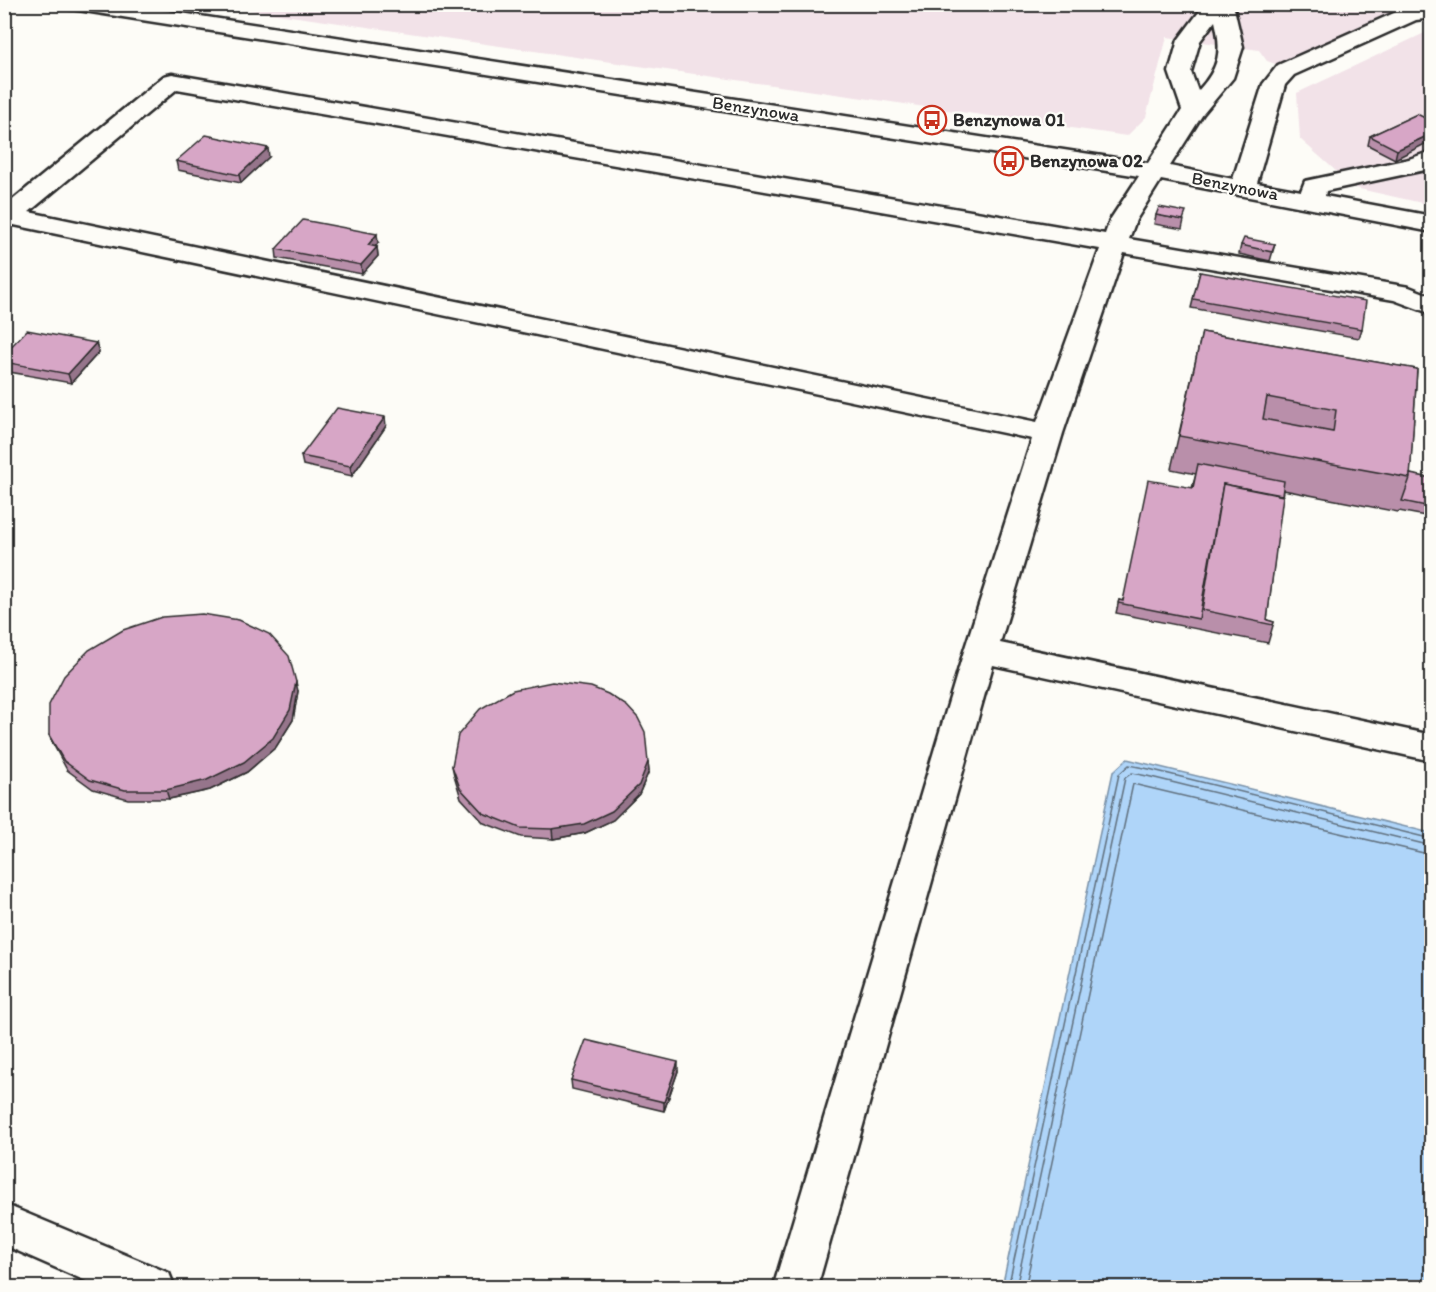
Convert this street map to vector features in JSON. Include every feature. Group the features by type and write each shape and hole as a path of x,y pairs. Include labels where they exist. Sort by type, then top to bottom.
{"street":[{"name":"Benzynowa","path":"78,4 1155,171 1431,224"},
{"path":"1194,110 1180,72 1189,40 1217,4"},
{"path":"795,1287 981,651 1048,433 1123,220 1194,110 1222,78 1232,46 1222,4"},
{"path":"1243,187 1274,84 1286,69 1412,14 1431,11"},
{"path":"7,218 172,81 1400,293 1431,306"},
{"path":"1312,201 1314,186 1416,165 1431,158"},
{"path":"7,218 1048,433"},
{"path":"981,651 1431,748"},
{"path":"4,1224 153,1287"}],"shaded area":[{"path":"214,5 1418,5 1281,66 1267,61 1259,50 1167,37 1146,117 1127,136"},
{"path":"1431,30 1431,205 1355,188 1300,139 1297,93"}],"water":[{"path":"1127,759 1431,833 1431,1287 1002,1287 1113,772"}],"building":[{"path":"1417,114 1431,121 1431,134 1397,150 1370,136"},
{"path":"206,135 268,148 239,175 176,161"},
{"path":"1159,207 1186,212 1183,220 1156,215"},
{"path":"303,220 377,234 368,245 377,247 361,265 276,249"},
{"path":"1244,238 1275,244 1272,252 1241,245"},
{"path":"1200,272 1366,301 1362,329 1193,299"},
{"path":"27,330 96,343 68,374 4,362 4,354"},
{"path":"1202,332 1417,369 1410,478 1179,436","holes":["1267,397 1336,410 1333,432 1263,419"]},
{"path":"337,408 385,417 350,466 301,456"},
{"path":"1198,464 1284,481 1282,495 1223,484 1199,619 1118,603 1119,600 1123,601 1148,480 1193,488"},
{"path":"1410,474 1431,478 1431,507 1402,501"},
{"path":"1223,484 1283,496 1267,620 1274,622 1273,625 1202,610"},
{"path":"202,614 239,620 269,634 289,656 296,682 290,710 273,738 244,762 207,780 166,790 125,790 90,780 64,761 49,735 49,705 64,676 89,650 123,630 162,617"},
{"path":"552,682 591,687 627,706 638,718 645,732 648,762 639,785 612,811 584,824 552,829 520,828 483,813 460,788 452,766 458,735 480,709 513,690"},
{"path":"586,1040 678,1062 664,1102 571,1080"}],"place":[{"name":"Benzynowa 01","path":"932,120"},
{"name":"Benzynowa 02","path":"1009,161"}]}
